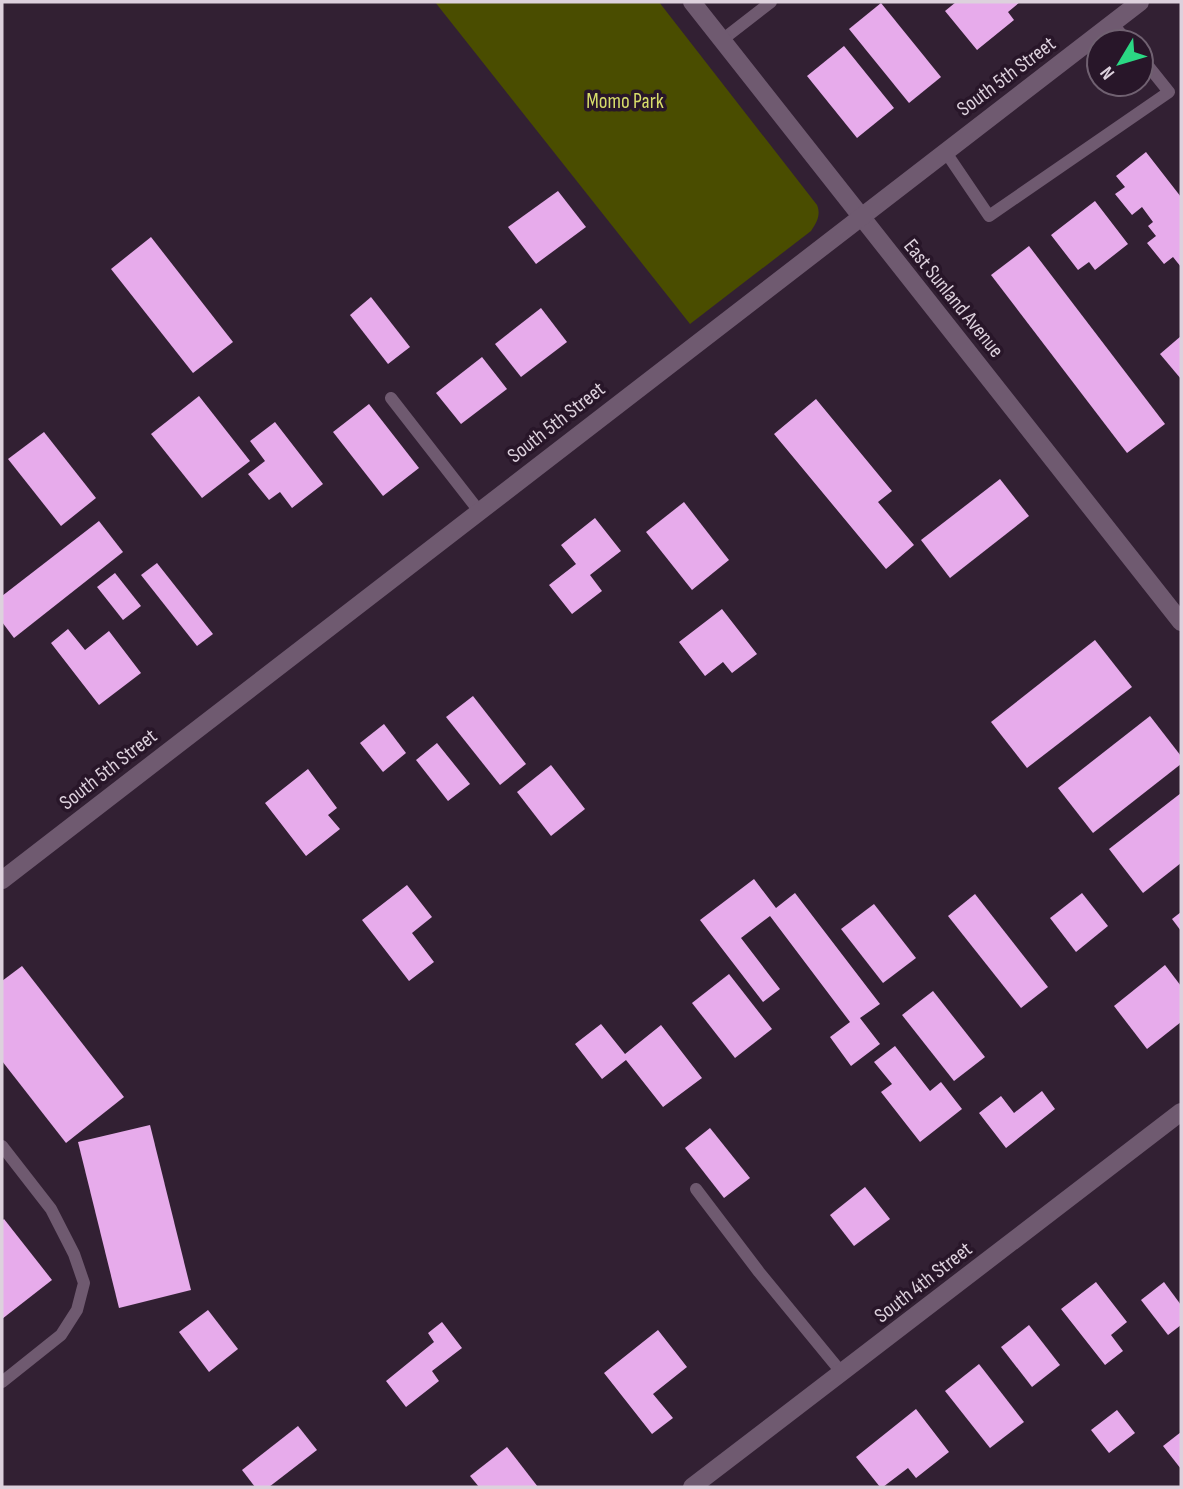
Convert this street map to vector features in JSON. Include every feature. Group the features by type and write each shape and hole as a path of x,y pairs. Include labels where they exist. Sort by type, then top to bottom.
{"street":[{"name":"East Sunland Avenue","path":"692,2 1181,622"},
{"name":"South 5th Street","path":"2,880 1140,2"},
{"name":"South 4th Street","path":"692,1487 1181,1112"}],"lane":[{"path":"722,40 771,2"},
{"path":"1112,23 1116,28"},
{"path":"945,151 989,216 1169,92 1155,74"},
{"path":"391,398 479,511"},
{"path":"2,1146 51,1209 74,1254 84,1283 77,1310 61,1335 2,1382"},
{"path":"696,1189 759,1272 842,1373"}],"green space":[{"name":"Momo Park","path":"435,2 659,2 817,205 815,225 811,231 690,324"}],"building":[{"path":"956,2 1020,2 1008,12 1014,20 977,50 945,11"},
{"path":"881,3 941,77 909,103 849,29"},
{"path":"844,46 894,108 857,138 807,76"},
{"path":"1146,152 1181,197 1181,267 1173,257 1164,264 1147,243 1156,236 1148,226 1153,222 1142,207 1132,215 1115,194 1125,187 1116,176"},
{"path":"558,191 586,227 536,264 508,227"},
{"path":"1095,201 1128,244 1095,270 1089,262 1078,270 1051,235"},
{"path":"151,237 233,342 193,373 111,269"},
{"path":"1029,246 1165,424 1127,453 991,275"},
{"path":"371,297 410,347 388,364 350,315"},
{"path":"541,308 567,342 521,377 495,344"},
{"path":"1181,336 1181,379 1160,354"},
{"path":"482,357 507,389 461,424 436,393"},
{"path":"199,396 250,461 202,498 151,434"},
{"path":"816,399 892,491 878,502 914,545 886,569 774,434"},
{"path":"369,404 419,468 383,496 333,432"},
{"path":"275,422 323,484 292,508 280,492 269,500 248,474 265,461 250,441"},
{"path":"44,432 96,498 61,526 8,459"},
{"path":"1000,479 1029,516 950,578 921,540"},
{"path":"684,502 729,560 692,590 646,532"},
{"path":"595,518 621,551 590,575 602,591 572,614 549,585 576,564 561,545"},
{"path":"99,521 123,552 14,638 2,622 2,596"},
{"path":"157,563 213,634 197,646 141,575"},
{"path":"115,573 141,606 123,620 97,587"},
{"path":"722,609 757,654 732,673 723,662 705,676 679,642"},
{"path":"68,629 85,650 109,631 141,673 99,705 51,643"},
{"path":"1095,640 1132,687 1027,768 991,722"},
{"path":"473,696 526,764 500,785 446,717"},
{"path":"1150,716 1181,756 1181,764 1093,833 1058,788"},
{"path":"384,724 406,753 383,772 360,743"},
{"path":"437,743 470,784 448,801 416,760"},
{"path":"551,765 585,809 551,836 517,792"},
{"path":"308,769 337,808 328,815 340,829 306,856 265,803"},
{"path":"1181,793 1181,863 1143,893 1109,849"},
{"path":"754,879 776,908 795,893 880,1004 860,1018 880,1044 851,1066 830,1037 850,1022 770,916 741,938 780,989 763,1002 700,920"},
{"path":"407,885 432,917 412,933 434,962 409,981 362,920"},
{"path":"1082,893 1108,926 1076,952 1050,918"},
{"path":"975,894 1048,987 1021,1008 948,916"},
{"path":"874,904 916,958 883,983 841,929"},
{"path":"1181,912 1181,931 1172,919"},
{"path":"1165,965 1181,986 1181,1022 1147,1049 1114,1006"},
{"path":"22,966 124,1097 66,1143 2,1061 2,981"},
{"path":"729,974 772,1029 735,1058 692,1003"},
{"path":"933,991 985,1057 954,1081 902,1015"},
{"path":"601,1024 625,1054 661,1025 702,1078 663,1107 626,1060 602,1079 575,1044"},
{"path":"895,1046 930,1091 941,1082 962,1109 920,1142 881,1092 892,1084 874,1062"},
{"path":"1042,1091 1055,1109 1006,1148 979,1113 1001,1096 1014,1113"},
{"path":"150,1125 191,1290 119,1308 78,1142"},
{"path":"710,1128 750,1178 724,1198 685,1148"},
{"path":"865,1187 890,1219 854,1246 830,1215"},
{"path":"4,1219 52,1280 2,1319 2,1221"},
{"path":"1096,1282 1127,1322 1111,1335 1123,1351 1105,1365 1061,1309"},
{"path":"1164,1282 1181,1305 1181,1325 1168,1335 1141,1300"},
{"path":"208,1310 238,1349 209,1372 179,1332"},
{"path":"442,1322 462,1348 432,1371 439,1381 406,1407 386,1381 434,1342 428,1333"},
{"path":"1029,1325 1060,1365 1032,1387 1001,1347"},
{"path":"658,1330 687,1367 653,1394 673,1418 652,1434 604,1373"},
{"path":"979,1364 1024,1422 990,1448 945,1391"},
{"path":"916,1409 949,1452 916,1478 908,1468 880,1487 856,1457"},
{"path":"1117,1410 1135,1433 1109,1453 1091,1430"},
{"path":"298,1426 317,1450 269,1487 255,1487 242,1470"},
{"path":"1181,1432 1181,1469 1163,1446"},
{"path":"507,1447 538,1487 479,1487 470,1476"}]}
